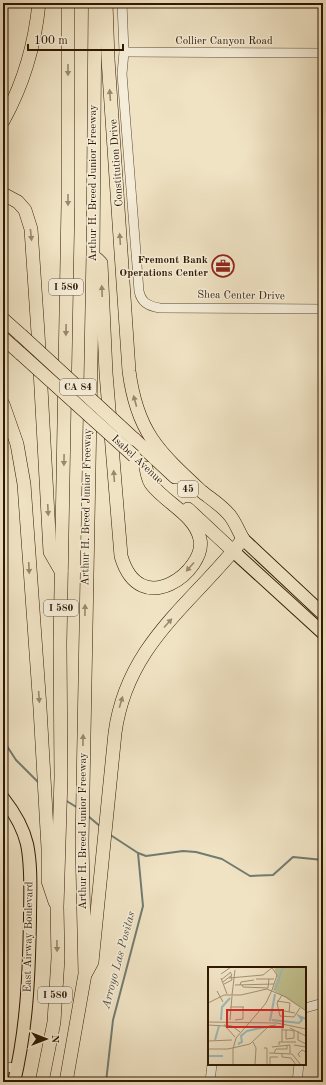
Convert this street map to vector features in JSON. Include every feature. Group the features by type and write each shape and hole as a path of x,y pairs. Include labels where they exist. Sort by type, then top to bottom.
{"highway":[{"path":"3,121 15,97 27,65 36,29 39,3"},
{"name":"Arthur H. Breed Junior Freeway","path":"42,1082 54,1022 58,958 57,907 61,777 61,571 68,204 68,3"},
{"name":"Arthur H. Breed Junior Freeway","path":"66,1082 85,974 82,793 95,3"},
{"path":"85,974 92,962 117,715 127,684 134,668 155,638 242,539 231,516 162,452 150,437 143,426 134,398 128,355 108,59 106,3"},
{"path":"3,194 18,202 25,210 31,229 50,552 61,571"},
{"path":"92,253 101,263 106,373 120,556 128,575 135,582 153,589 170,584 183,574 199,555 201,540 192,523 151,484 146,468"},
{"name":"Isabel Avenue","path":"3,319 242,539"},
{"name":"Isabel Avenue","path":"3,338 134,456 233,551"},
{"path":"3,404 17,444 24,484 48,848 48,881 57,907"}],"main road":[{"name":"Isabel Avenue","path":"242,539 323,614"},
{"name":"Isabel Avenue","path":"233,551 323,633"},
{"name":"East Airway Boulevard","path":"3,798 22,828 26,842 30,870 28,994 14,1082"}],"street":[{"name":"Constitution Drive","path":"122,3 124,52 122,74 139,291 143,301 148,305 160,308"},
{"name":"Collier Canyon Road","path":"124,52 323,53"},
{"name":"Shea Center Drive","path":"160,308 323,309"},
{"path":"306,1008 323,1003"},
{"path":"210,1082 212,1065"},
{"path":"297,1082 299,1065"},
{"path":"3,1066 17,1069"}],"waterway":[{"name":"Arroyo Las Positas","path":"3,740 16,760 38,782"},
{"name":"Arroyo Las Positas","path":"65,800 78,808"},
{"name":"Arroyo Las Positas","path":"88,816 101,827"},
{"path":"109,834 138,853 146,856 183,851 196,852 222,859 250,876 273,875 293,857 323,860"},
{"name":"Arroyo Las Positas","path":"106,1082 113,1020 143,906 138,853"}],"place":[{"name":"Fremont Bank Operations Center","path":"223,266"}]}
